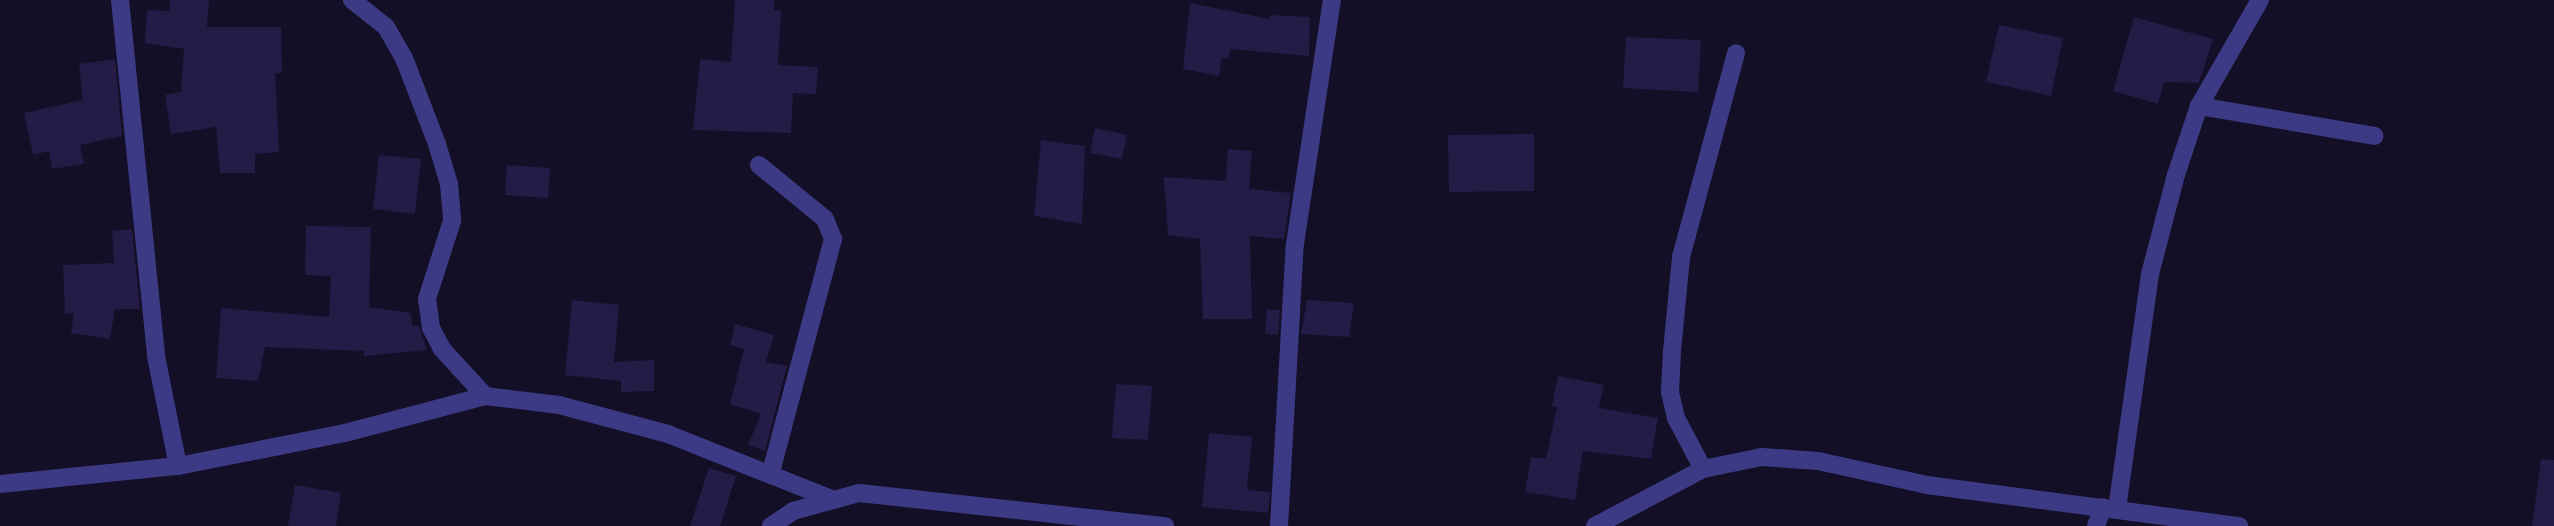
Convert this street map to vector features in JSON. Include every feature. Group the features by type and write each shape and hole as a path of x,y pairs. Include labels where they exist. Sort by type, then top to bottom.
{"street":[{"path":"120,0 156,356 178,466"},
{"path":"352,0 386,27 404,58 436,144 449,184 452,220 427,299 431,328 442,349 485,396"},
{"path":"1279,526 1295,244 1332,0"},
{"path":"2096,526 2110,508 2150,274 2199,106 2260,0"},
{"path":"1703,469 1676,418 1670,391 1672,351 1681,257 1736,52"},
{"path":"2199,106 2374,136"},
{"path":"759,165 825,219 833,239 769,475"},
{"path":"0,484 178,466 345,433 485,396 559,405 668,434 829,498"},
{"path":"1595,526 1703,469 1737,459 1788,457 1927,485 2239,526"},
{"path":"771,526 793,511 829,498 859,493 1165,526"}],"building":[{"path":"170,0 209,0 207,27 281,27 282,73 275,73 279,152 255,154 255,173 220,173 216,127 171,134 165,95 181,92 184,49 145,43 147,10 169,11"},
{"path":"735,0 774,0 774,10 781,11 778,65 818,67 816,94 793,93 791,133 693,130 700,59 731,62"},
{"path":"1190,3 1270,19 1270,15 1310,17 1309,56 1230,49 1228,59 1222,58 1219,76 1183,69"},
{"path":"2134,17 2213,39 2199,83 2164,82 2158,104 2113,91"},
{"path":"1999,25 2063,38 2051,96 1986,82"},
{"path":"1626,37 1701,40 1698,92 1623,88"},
{"path":"115,59 122,136 80,145 84,164 52,169 49,151 33,155 24,113 83,100 79,64"},
{"path":"1095,128 1127,135 1122,159 1090,153"},
{"path":"1534,134 1534,191 1449,192 1448,135"},
{"path":"1041,140 1085,146 1082,224 1034,216"},
{"path":"1228,149 1252,151 1249,189 1291,193 1284,239 1250,236 1252,319 1203,319 1200,239 1168,235 1164,177 1226,181"},
{"path":"379,155 421,159 415,214 373,209"},
{"path":"507,165 550,168 548,198 505,195"},
{"path":"306,226 371,227 369,307 411,313 412,326 419,326 427,350 364,356 364,351 265,347 258,381 216,378 221,308 329,317 331,276 305,275"},
{"path":"132,229 140,309 115,309 110,339 71,333 74,313 65,314 63,265 114,263 112,231"},
{"path":"572,300 619,305 614,362 654,360 654,391 621,392 621,381 565,375"},
{"path":"1307,300 1354,303 1349,337 1301,334"},
{"path":"1267,309 1280,310 1278,335 1265,334"},
{"path":"735,324 774,335 766,362 787,366 765,451 748,445 761,414 730,404 744,349 730,345"},
{"path":"1558,376 1604,385 1599,408 1658,418 1651,459 1583,451 1575,500 1525,492 1531,457 1546,459 1557,407 1552,406"},
{"path":"1116,384 1152,386 1148,440 1112,438"},
{"path":"1209,433 1252,437 1247,490 1270,492 1268,513 1202,507"},
{"path":"2541,459 2554,460 2554,526 2532,526"},
{"path":"709,468 736,476 720,526 690,526"},
{"path":"295,485 341,493 336,526 288,526"}]}
